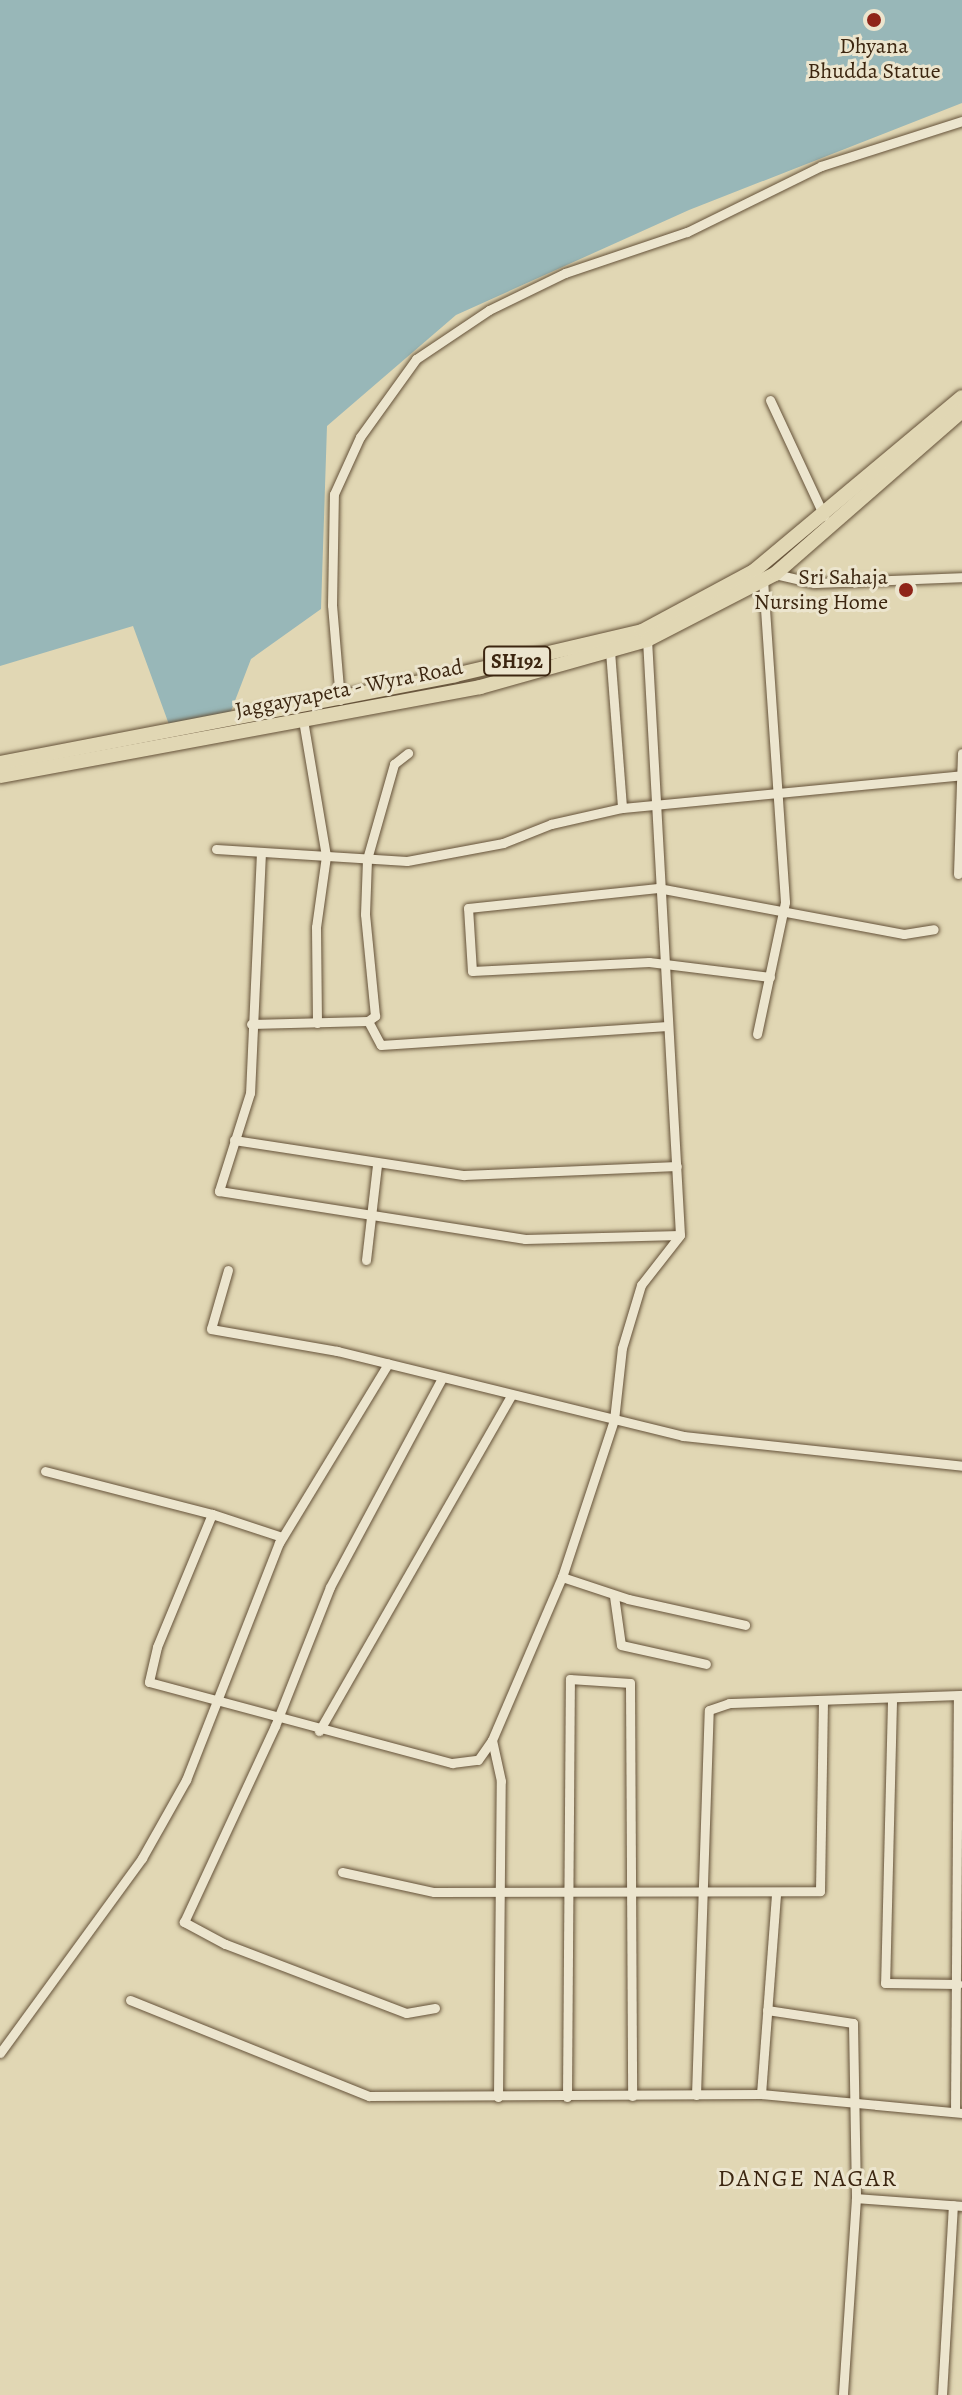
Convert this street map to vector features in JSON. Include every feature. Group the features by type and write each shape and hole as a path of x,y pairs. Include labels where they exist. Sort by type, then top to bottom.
{"main road":[{"name":"SH192","path":"0,763 340,705 642,631 754,571 962,397"},
{"name":"Jaggayyapeta - Wyra Road","path":"0,776 303,720 340,705 480,687 647,640 769,577 831,530 961,416"}],"street":[{"path":"340,705 331,592 334,494 360,437 416,359 489,310 565,273 687,232 821,166 962,121"},
{"path":"770,400 831,530"},
{"path":"757,1034 784,911 769,577 814,583 962,577"},
{"path":"212,1514 157,1647 149,1682 319,1731 467,1764 478,1760 492,1740 562,1577 614,1420 622,1348 641,1285 680,1235 662,963 647,640"},
{"path":"610,651 622,808"},
{"path":"303,720 326,856 316,927 317,1023"},
{"path":"368,1021 379,1006 365,914 367,859 394,764 408,753"},
{"path":"958,874 962,753"},
{"path":"216,849 367,859 437,856 622,808 962,775"},
{"path":"261,852 250,1093 219,1191 373,1219 525,1239 680,1235"},
{"path":"770,977 662,963 472,971 468,908 658,888 904,934 934,929"},
{"path":"251,1024 368,1021"},
{"path":"368,1021 381,1045 667,1026"},
{"path":"234,1140 377,1165 512,1176 677,1166"},
{"path":"366,1260 377,1165"},
{"path":"228,1270 211,1329 388,1364 510,1397 683,1436 962,1466"},
{"path":"0,2053 142,1858 186,1780 282,1537 388,1364"},
{"path":"435,2008 406,2013 225,1944 184,1922 278,1717 330,1587 442,1378"},
{"path":"319,1731 510,1397"},
{"path":"45,1471 212,1514 282,1537"},
{"path":"562,1577 614,1596 745,1625"},
{"path":"614,1596 621,1645 706,1664"},
{"path":"567,2097 570,1679 630,1683 634,1891 632,2096"},
{"path":"130,2000 369,2096 567,2097 761,2094 958,2113 960,1695 892,1701 729,1703 709,1710 696,2095"},
{"path":"342,1872 434,1892 701,1890 776,1895 822,1888 823,1700"},
{"path":"892,1701 885,1983 958,1984"},
{"path":"492,1740 501,1781 498,2097"},
{"path":"761,2094 776,1895"},
{"path":"767,2010 853,2023 858,2104 856,2198 843,2395"},
{"path":"856,2198 958,2205 942,2395"}],"water":[{"path":"0,0 962,0 962,103 689,210 456,315 327,426 321,609 251,659 228,719 171,730 133,626 0,666"}],"place":[{"name":"Dhyana Bhudda Statue","path":"874,20"},
{"name":"Sri Sahaja Nursing Home","path":"906,590"}],"district":[{"name":"DANGE NAGAR","path":"808,2179"}]}
